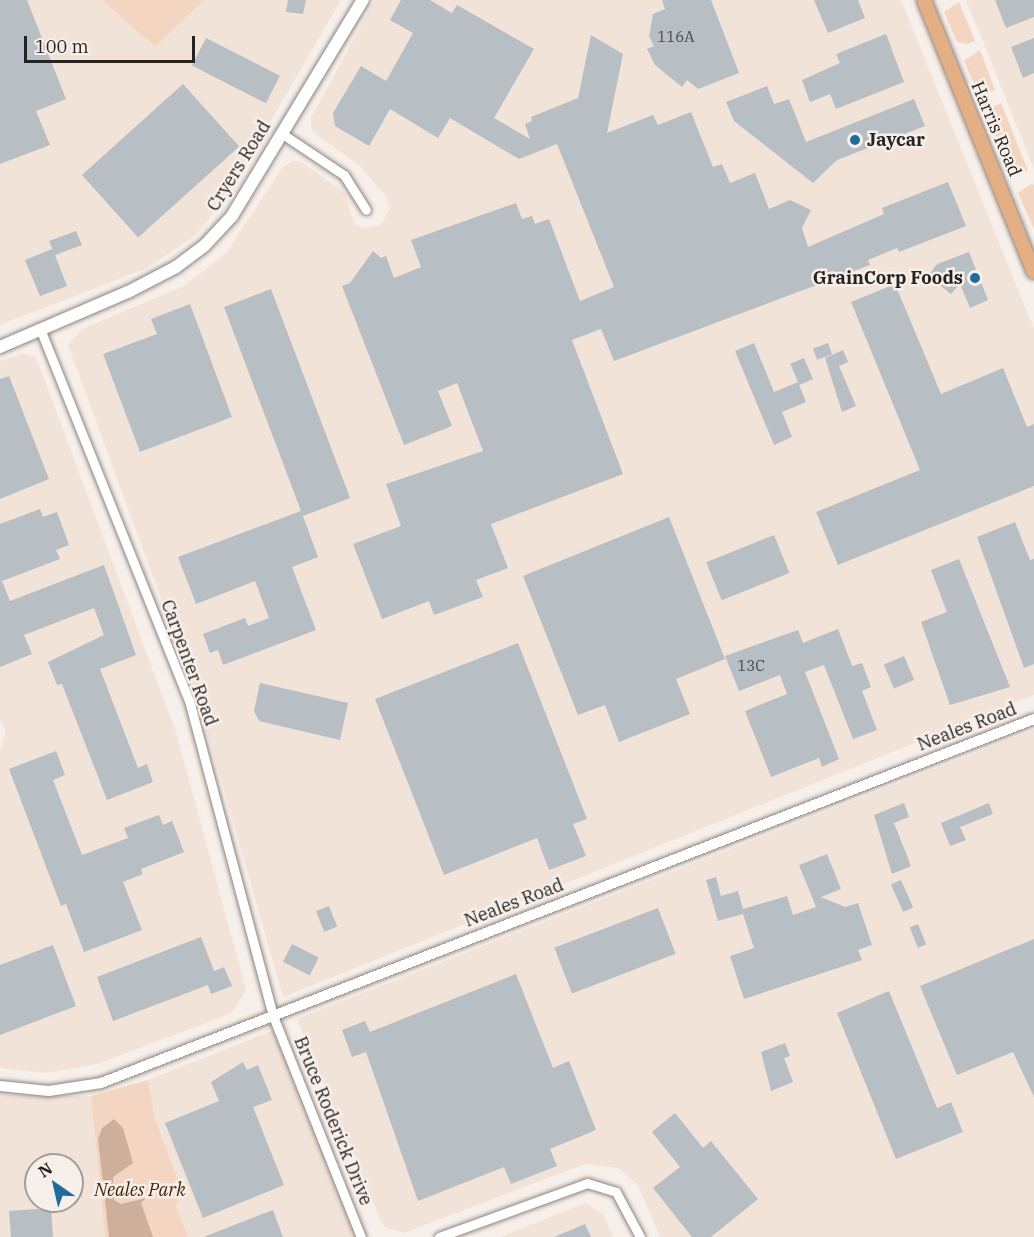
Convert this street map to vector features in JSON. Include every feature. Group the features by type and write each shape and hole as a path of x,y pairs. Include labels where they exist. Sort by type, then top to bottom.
{"main road":[{"name":"Cryers Road","path":"0,347 41,331 177,267 205,246 232,216 363,0"},
{"name":"Harris Road","path":"924,0 1034,272"}],"street":[{"path":"281,133 344,175 366,210"},
{"name":"Carpenter Road","path":"41,331 190,704 273,1016"},
{"name":"Neales Road","path":"0,1086 49,1091 100,1083 1034,718"},
{"name":"Bruce Roderick Drive","path":"273,1016 362,1237"},
{"path":"439,1237 587,1183 607,1186 624,1199 640,1237"}],"shaded area":[{"path":"0,0 102,0 155,47 204,0 341,0 226,198 196,235 147,268 0,325"},
{"path":"375,0 901,0 1034,329 1034,695 283,997 198,699 68,345 82,329 184,286 226,253 283,167 293,161 300,161 345,193 354,223 363,228 381,225 390,209 386,196 359,165 313,132 311,126 311,118"},
{"path":"966,0 1034,0 1034,169 986,49"},
{"path":"23,353 36,357 176,732 246,990 232,1013 97,1064 47,1073 0,1068 0,751 6,732 0,719 0,361"},
{"path":"1034,730 1034,1237 660,1237 638,1185 618,1168 585,1164 404,1233 383,1226 297,1019"},
{"path":"277,1029 360,1237 188,1237 175,1206 182,1191 155,1119 148,1080"},
{"path":"0,1095 91,1096 105,1237 0,1237"},
{"path":"114,1119 123,1128 133,1163 113,1177 114,1200 121,1204 146,1198 141,1203 153,1237 109,1237 98,1139 102,1128"},
{"path":"585,1203 603,1214 613,1237 500,1237"}],"green space":[{"path":"102,0 204,0 155,47"},
{"path":"959,2 975,41 967,44 957,42 944,12"},
{"path":"980,50 995,90 986,94 978,93 964,61"},
{"path":"1001,103 1028,171 1014,175 986,116 990,108"},
{"path":"1033,183 1034,186 1034,229 1018,193"},
{"name":"Neales Park","path":"148,1080 155,1119 182,1191 176,1206 188,1237 105,1237 91,1096"}],"building":[{"path":"0,0 27,0 66,99 36,111 50,145 0,164"},
{"path":"288,0 306,0 303,14 286,12"},
{"path":"401,0 430,0 452,13 457,5 534,49 494,118 530,139 525,124 532,121 531,117 578,98 591,35 623,54 607,133 653,115 658,125 691,112 713,167 722,164 730,183 755,173 769,209 790,200 811,210 802,228 808,247 884,214 882,208 948,182 966,226 899,252 897,248 868,260 870,265 614,361 601,329 572,340 623,474 491,524 508,568 476,580 483,597 434,615 429,601 382,619 353,544 401,526 386,484 483,451 457,383 438,391 452,426 404,445 342,286 350,283 373,251 381,258 386,256 394,278 421,267 411,240 516,203 522,219 532,216 535,224 549,219 580,301 614,287 557,144 519,159 450,118 438,138 390,109 369,146 335,126 333,113 361,66 386,81 413,33 390,20"},
{"path":"662,0 711,0 739,73 698,89 687,80 682,87 655,65 647,49 654,46 649,36 653,14 665,9"},
{"path":"814,0 858,0 865,18 828,33"},
{"path":"995,0 1034,0 1034,17 1006,28"},
{"path":"886,34 904,82 836,109 830,94 810,102 802,80 840,63 836,54"},
{"path":"206,38 280,76 266,103 192,66"},
{"path":"1034,38 1034,73 1023,78 1011,47"},
{"path":"183,84 239,146 138,237 82,175"},
{"path":"767,86 774,104 789,99 806,142 914,99 925,126 837,160 813,183 734,121 726,102"},
{"path":"76,231 82,245 55,255 67,286 40,296 25,260 52,249 54,253 49,241"},
{"path":"969,252 988,300 970,308 960,284 951,294 928,276 937,264"},
{"path":"895,284 941,394 1003,368 1027,427 1034,424 1034,486 838,565 816,512 920,470 851,302"},
{"path":"271,289 350,498 303,516 318,557 292,567 316,630 223,665 218,650 210,653 203,634 245,618 248,626 269,618 255,581 196,604 178,557 301,511 224,307"},
{"path":"190,304 232,417 140,452 103,354 157,334 151,319"},
{"path":"754,343 774,392 798,382 806,402 782,412 792,437 774,445 735,351"},
{"path":"828,343 832,354 817,360 813,348"},
{"path":"843,350 848,362 839,366 856,406 842,412 825,358"},
{"path":"804,358 813,379 799,385 790,364"},
{"path":"9,376 49,479 0,499 0,379"},
{"path":"40,509 43,517 57,512 69,545 56,550 60,559 2,581 10,601 104,565 136,655 100,669 138,768 147,764 153,782 107,800 62,684 57,685 48,662 104,635 94,608 24,635 32,654 0,667 0,524"},
{"path":"669,517 725,659 676,679 690,714 619,742 605,705 578,715 523,576"},
{"path":"1015,522 1030,560 1034,559 1034,664 1024,668 977,537"},
{"path":"774,535 789,573 722,600 706,562"},
{"path":"959,559 1010,687 950,705 921,622 947,612 931,570"},
{"path":"838,629 852,666 862,663 871,687 862,691 877,730 853,739 824,665 805,672 839,759 822,767 819,758 771,777 745,711 787,694 780,675 739,691 725,656 798,630 803,643"},
{"path":"518,643 587,819 573,824 586,856 549,870 537,838 444,875 375,699"},
{"path":"904,656 914,680 894,689 884,665"},
{"path":"260,683 348,703 340,740 259,721 254,711"},
{"path":"56,751 65,775 53,780 82,855 128,838 124,828 159,815 163,825 172,821 184,852 141,869 143,874 123,882 142,930 84,952 66,904 61,906 9,769"},
{"path":"904,803 909,817 894,823 911,866 892,874 874,815"},
{"path":"989,803 993,814 960,827 966,840 950,846 941,823"},
{"path":"827,854 841,889 821,897 845,907 858,903 872,945 858,950 862,960 744,999 730,956 754,948 743,914 718,921 706,880 716,877 721,896 738,891 743,909 787,896 793,915 816,907 799,865"},
{"path":"901,880 913,907 903,912 891,884"},
{"path":"329,906 337,926 324,932 316,911"},
{"path":"658,908 676,954 572,994 554,948"},
{"path":"918,924 926,944 918,948 910,927"},
{"path":"201,937 214,971 224,967 232,986 211,994 208,985 113,1021 97,977"},
{"path":"1034,939 1034,1097 1013,1052 957,1075 920,986"},
{"path":"292,944 319,958 310,975 283,962"},
{"path":"53,945 76,1006 0,1035 0,965"},
{"path":"516,974 553,1068 569,1061 596,1130 550,1149 557,1166 511,1184 504,1167 418,1201 366,1052 352,1057 342,1030 365,1021 370,1032"},
{"path":"889,991 937,1108 951,1102 963,1132 896,1159 837,1013"},
{"path":"785,1043 790,1056 784,1058 793,1082 771,1091 761,1052"},
{"path":"243,1062 247,1070 258,1065 272,1100 253,1107 284,1185 203,1218 165,1123 219,1101 211,1082"},
{"path":"675,1113 703,1148 711,1141 758,1199 711,1237 692,1237 653,1188 680,1167 652,1132"},
{"path":"273,1210 283,1237 206,1237 206,1236"},
{"path":"9,1211 51,1213 53,1237 11,1237"},
{"path":"585,1224 591,1237 554,1237"}],"place":[{"name":"Jaycar","path":"855,140"},
{"name":"GrainCorp Foods","path":"975,278"}]}
